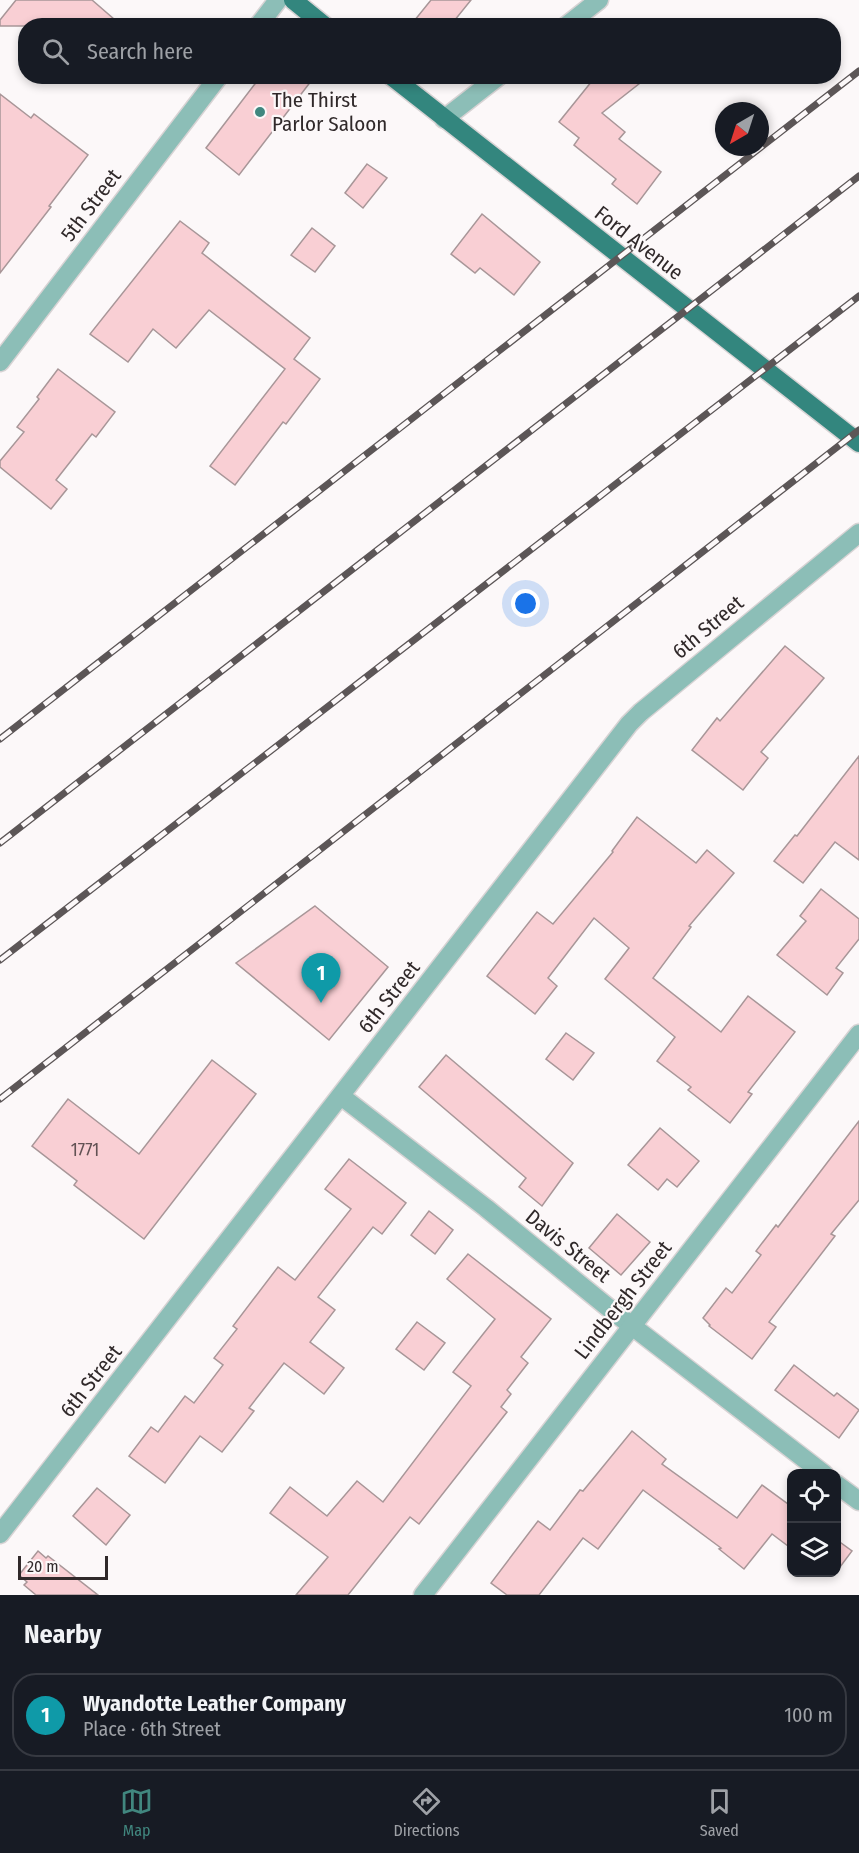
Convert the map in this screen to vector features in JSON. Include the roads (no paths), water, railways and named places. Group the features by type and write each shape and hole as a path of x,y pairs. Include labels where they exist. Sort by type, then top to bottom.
{"main road":[{"path":"293,0 315,18"},
{"name":"Ford Avenue","path":"401,84 859,444"}],"street":[{"path":"264,18 278,0"},
{"path":"576,18 599,0"},
{"name":"5th Street","path":"0,362 213,84"},
{"path":"444,119 490,84"},
{"name":"6th Street","path":"0,1534 629,724 750,621 859,533"},
{"name":"Lindbergh Street","path":"423,1595 859,1034"},
{"name":"Davis Street","path":"341,1096 486,1208 631,1326 819,1469"},
{"path":"841,1487 859,1502"}],"railway":[{"path":"0,739 859,71"},
{"path":"0,843 859,176"},
{"path":"0,960 859,296"},
{"path":"0,1099 859,430"}],"place":[{"name":"The Thirst Parlor Saloon","path":"260,112"},
{"name":"Wyandotte Leather Company","path":"321,1003"}]}
